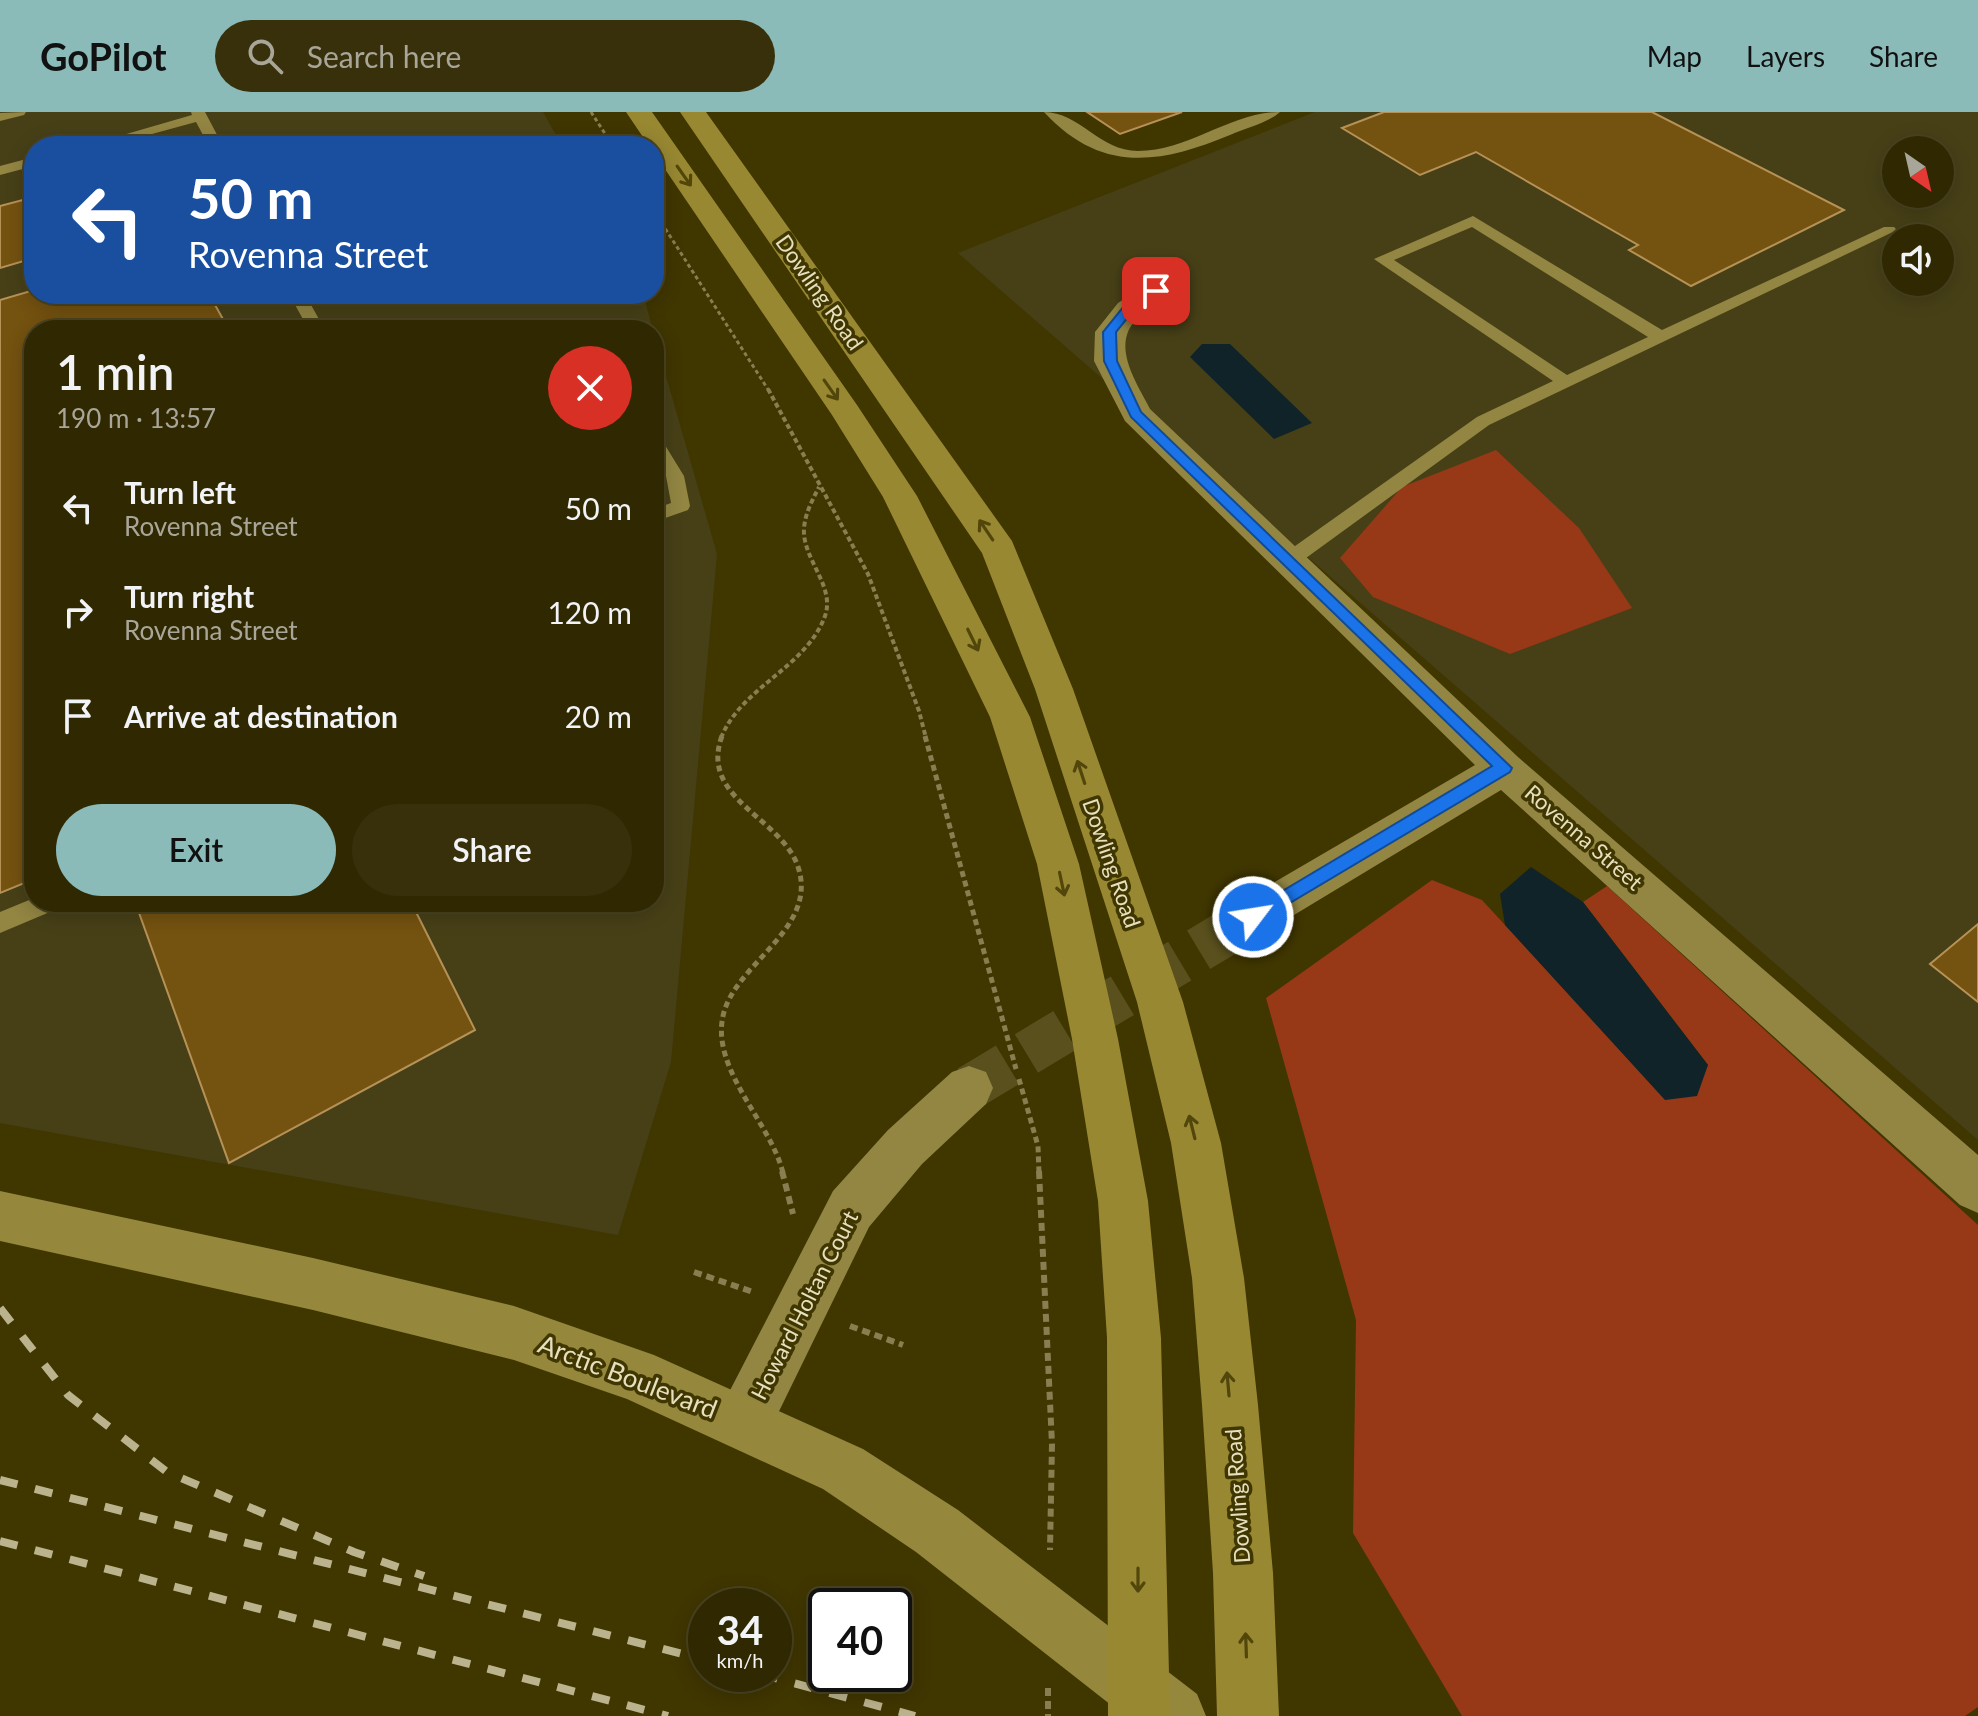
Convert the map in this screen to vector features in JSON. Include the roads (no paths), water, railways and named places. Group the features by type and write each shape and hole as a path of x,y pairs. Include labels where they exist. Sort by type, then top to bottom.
{"main road":[{"path":"639,112 656,136"},
{"name":"Dowling Road","path":"693,112 999,550 1054,689 1160,1002 1196,1143 1218,1278 1243,1573 1248,1716"},
{"path":"664,148 846,412 900,496 1010,717 1058,864 1095,1039 1123,1201 1134,1338 1139,1716"},
{"name":"Arctic Boulevard","path":"0,1216 313,1284 514,1333 635,1374 843,1469 937,1531 1175,1716"}],"street":[{"name":"Rovenna Street","path":"1156,291 1129,309 1110,332 1110,361 1120,388 1136,414 1504,768 1978,1188"},
{"path":"1253,917 1504,768"},
{"name":"Howard Holtan Court","path":"744,1422 851,1209 905,1147 969,1088"}],"lane":[{"path":"0,117 19,112"},
{"path":"1051,112 1099,146 1125,155 1160,154 1273,112"},
{"path":"125,136 199,114 211,136"},
{"path":"0,171 24,164"},
{"path":"1564,381 1382,259 1473,221 1659,336"},
{"path":"1288,561 1483,421 1882,233"},
{"path":"664,458 675,476 681,506 664,512"},
{"path":"0,923 26,912"}],"water":[{"path":"1202,344 1230,344 1312,423 1274,439 1190,357"},
{"path":"1531,867 1583,902 1708,1065 1697,1096 1665,1100 1505,925 1500,894"}],"tunnel":[{"path":"969,1088 1253,917"}],"railway":[{"path":"0,1308 68,1395 167,1472 354,1552 424,1576"},
{"path":"0,1480 688,1655"},
{"path":"0,1541 668,1716"},
{"path":"792,1683 915,1716"}]}
